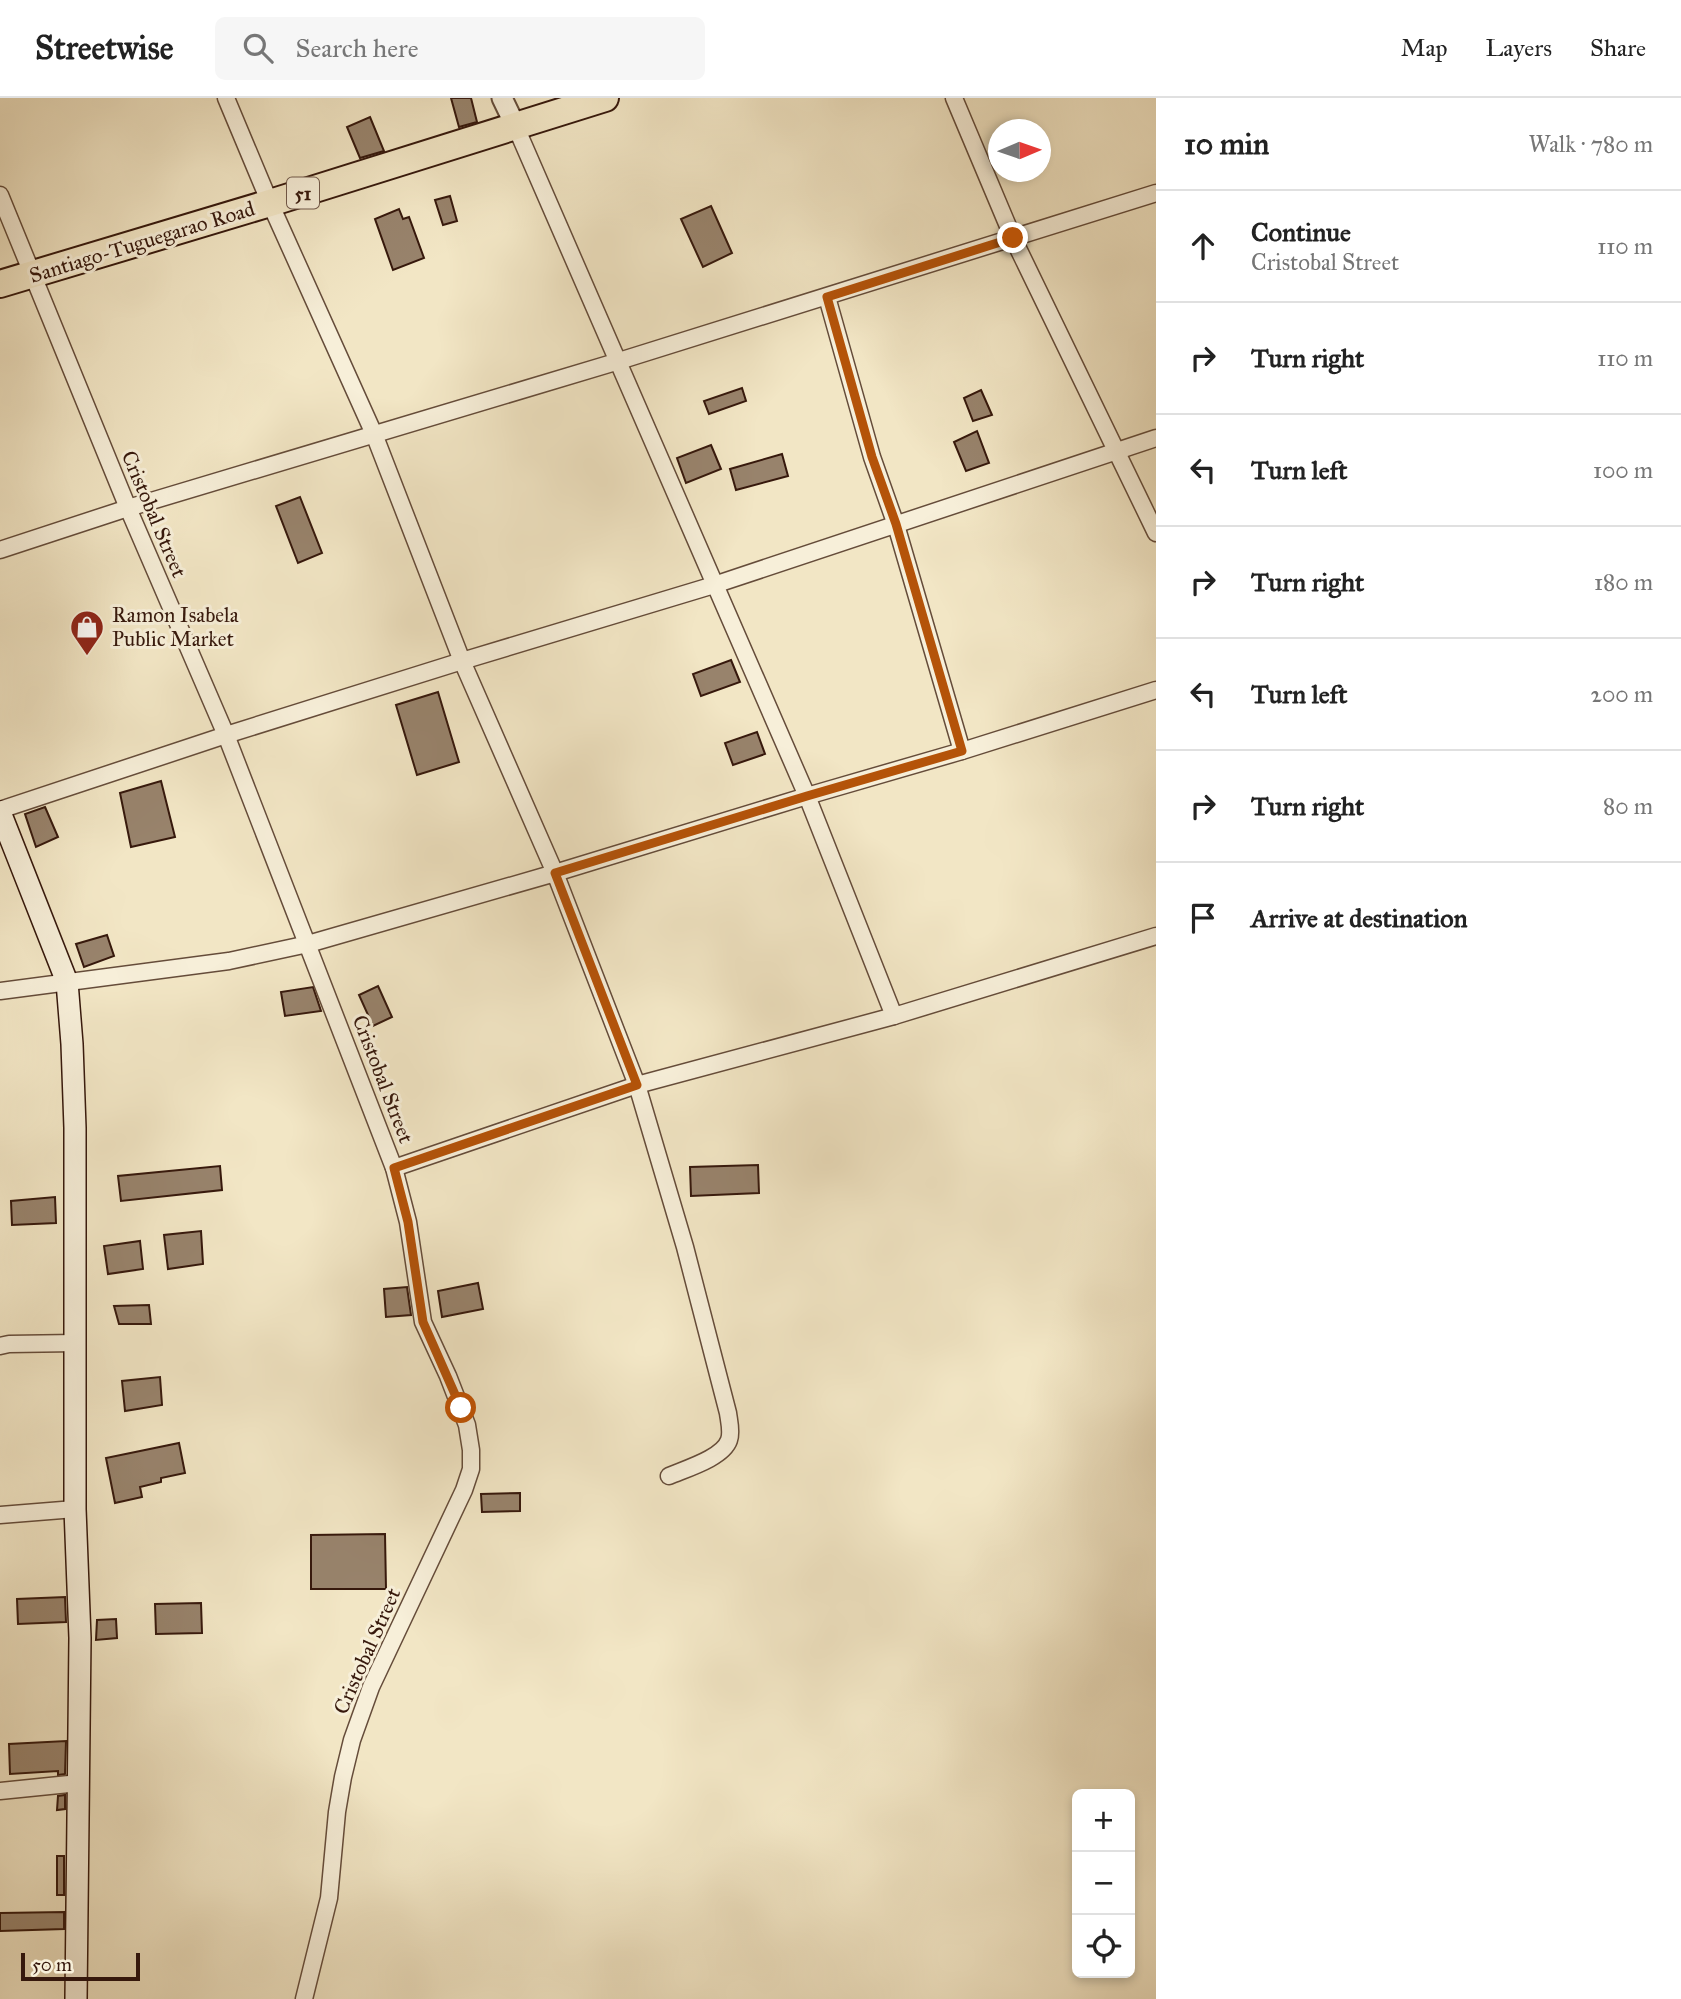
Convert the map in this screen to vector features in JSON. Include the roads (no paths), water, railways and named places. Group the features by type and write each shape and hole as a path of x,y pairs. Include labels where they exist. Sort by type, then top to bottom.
{"highway":[{"name":"Santiago-Tuguegarao Road","path":"0,284 605,98"}],"main road":[{"path":"0,811 67,982 72,1044 75,1128 75,1509 80,1638 76,1999"}],"street":[{"path":"226,98 374,434 462,661 555,873 637,1085 685,1247 728,1413 730,1432 729,1442 722,1452 669,1476"},
{"path":"502,98 807,796 894,1016"},
{"path":"954,98 1013,238 1156,533"},
{"path":"0,550 128,508 619,361 1156,193"},
{"name":"Cristobal Street","path":"0,195 128,508 226,735 394,1168 408,1222 423,1322 467,1425 471,1469 454,1512 371,1687 352,1740 342,1777 328,1898 304,1999"},
{"path":"827,297 872,457 896,524 962,751"},
{"path":"0,811 226,735 715,584 1156,438"},
{"path":"0,991 229,961 308,944 555,873 1156,690"},
{"path":"394,1168 637,1085 894,1016 1156,936"},
{"path":"0,1346 76,1343"},
{"path":"0,1516 75,1509"},
{"path":"0,1791 79,1783"}],"place":[{"name":"Ramon Isabela Public Market","path":"87,657"}]}
